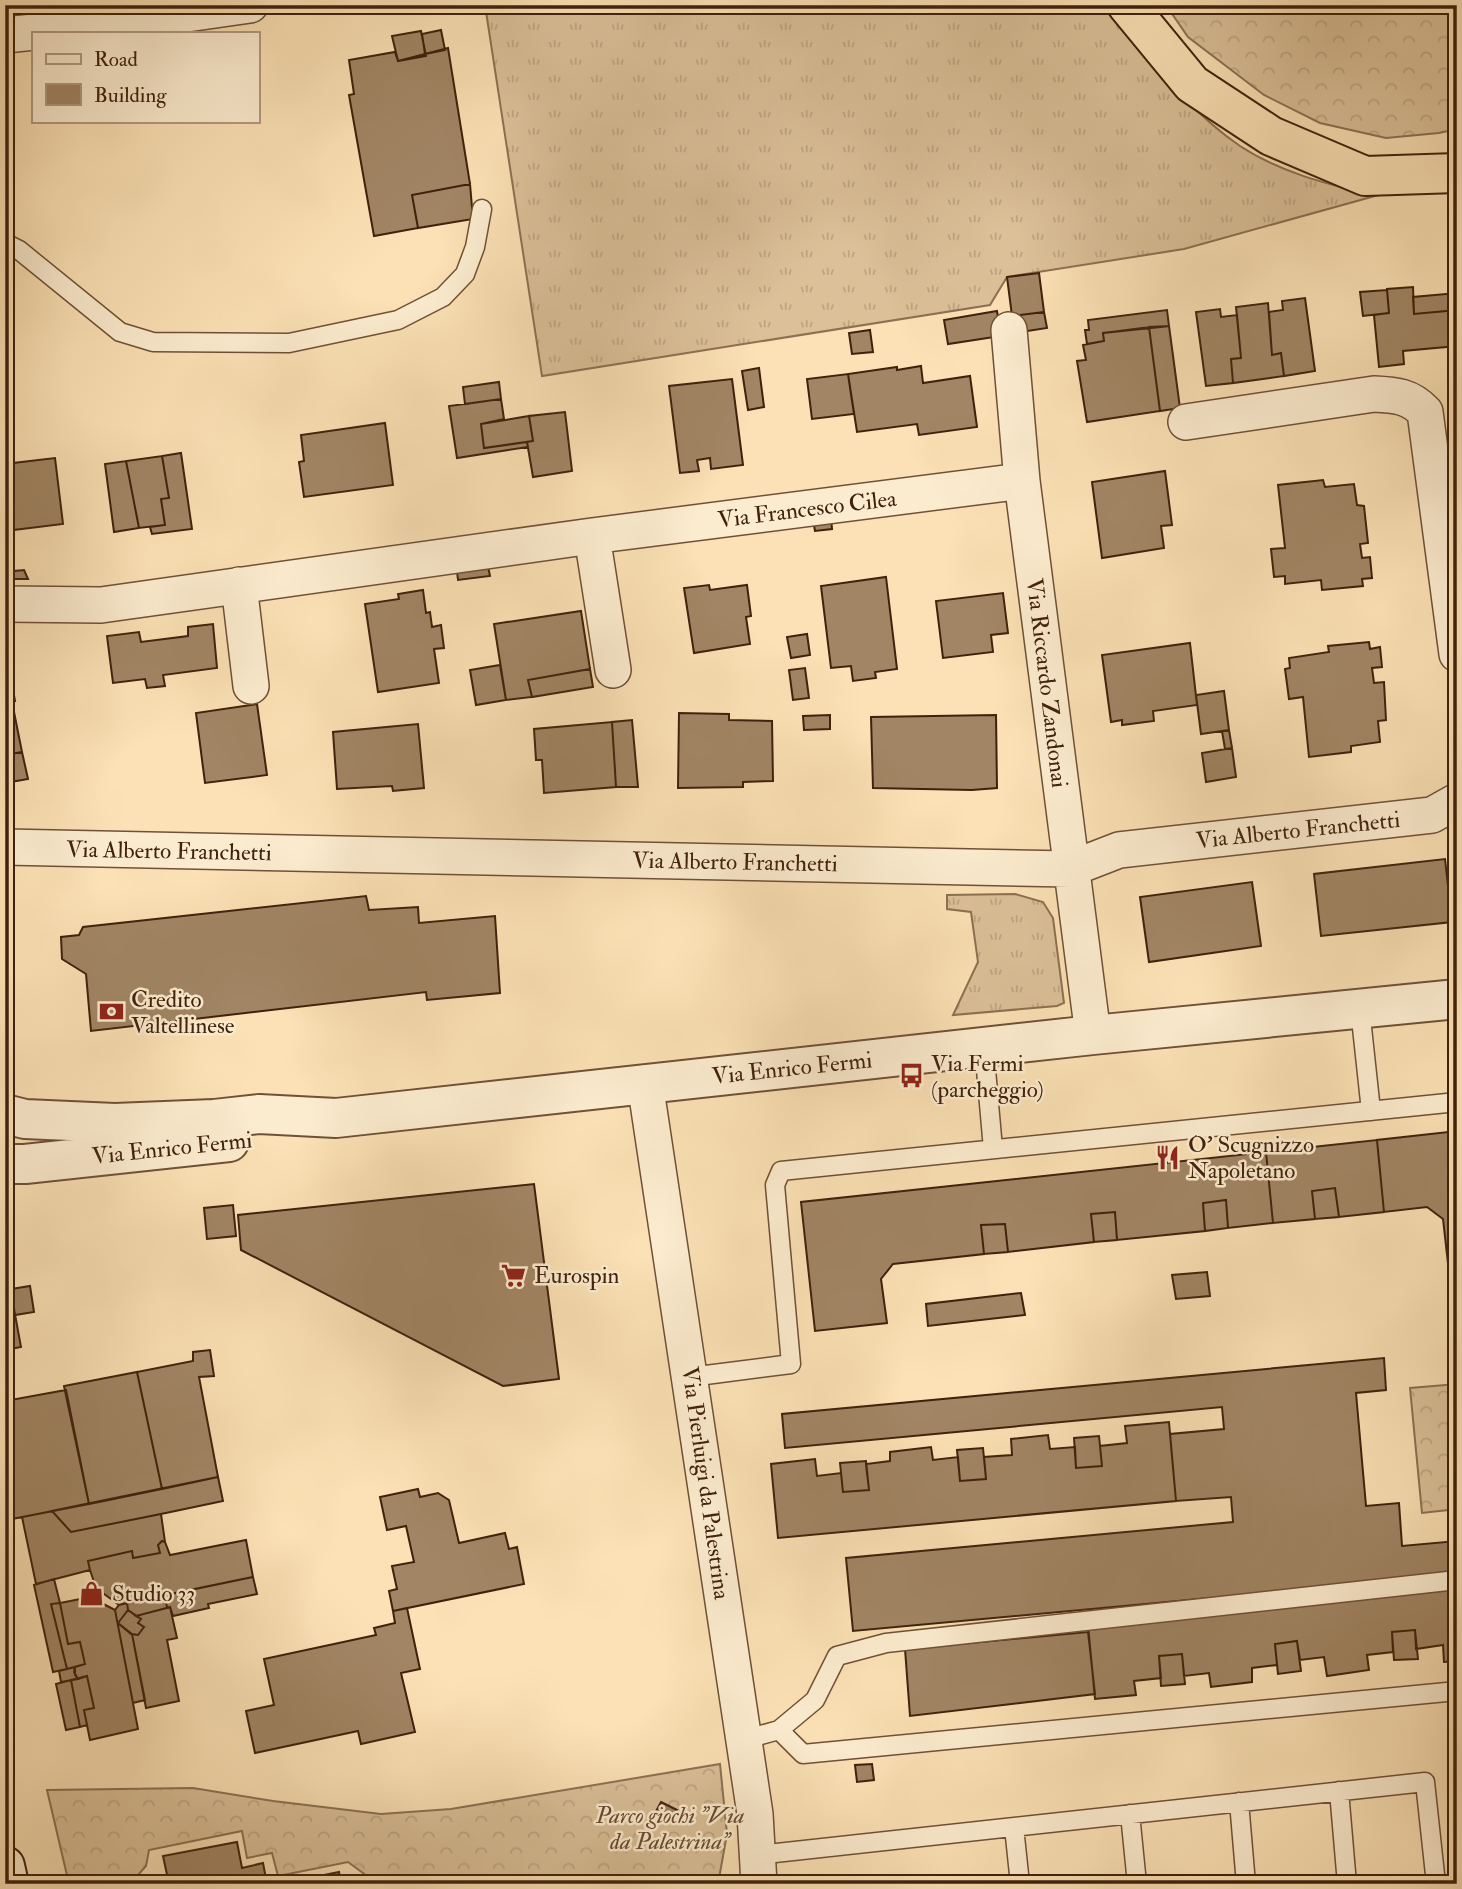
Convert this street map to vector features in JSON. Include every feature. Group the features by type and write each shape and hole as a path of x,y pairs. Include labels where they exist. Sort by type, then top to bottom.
{"highway":[{"path":"1128,5 1192,84 1271,136 1365,176 1457,173"}],"street":[{"path":"5,34 130,14 250,5"},
{"name":"Via Riccardo Zandonai","path":"1009,330 1022,481 1093,1035"},
{"path":"1186,422 1374,394 1396,395 1414,400 1425,412 1457,654"},
{"name":"Via Francesco Cilea","path":"5,604 100,606 592,536 1022,481"},
{"path":"592,536 613,670"},
{"path":"239,585 251,685"},
{"name":"Via Alberto Franchetti","path":"5,847 1070,869 1119,850 1432,815 1457,802"},
{"name":"Via Enrico Fermi","path":"5,1114 25,1119 116,1123 214,1119 259,1114 336,1118 1093,1035 1457,999"},
{"name":"Via Pierluigi da Palestrina","path":"645,1083 755,1814 758,1869"},
{"name":"Via Enrico Fermi","path":"5,1164 287,1136 336,1118"},
{"path":"5,1866 9,1884"}],"lane":[{"path":"5,243 19,250 120,332 153,342 289,343 398,320 443,297 465,274 475,247 482,209"},
{"path":"1360,1009 1371,1111"},
{"path":"984,1047 993,1150"},
{"path":"690,1377 791,1364 775,1185 781,1171 1457,1102"},
{"path":"743,1740 779,1730 814,1700 837,1656 886,1643 1457,1580"},
{"path":"779,1730 803,1754 1457,1690"},
{"path":"758,1869 1014,1826 1425,1782 1436,1884"},
{"path":"1339,1791 1347,1884"},
{"path":"1239,1802 1246,1884"},
{"path":"1130,1814 1137,1884"},
{"path":"1014,1826 1020,1884"}],"green space":[{"path":"485,5 1101,5 1184,98 1240,146 1288,171 1375,196 1184,249 1007,277 990,305 542,376"},
{"path":"1166,5 1457,5 1457,129 1386,138 1320,123 1264,95 1188,37"},
{"path":"1015,894 1043,902 1053,918 1064,1003 1057,1006 953,1015 978,962 971,912 947,909 947,895"},
{"path":"1457,1384 1457,1509 1422,1513 1410,1388"},
{"name":"Parco giochi \"Via da Palestrina\"","path":"720,1764 727,1834 718,1884 378,1884 348,1862 278,1876 272,1853 247,1858 242,1831 149,1850 146,1866 130,1884 69,1884 47,1790 193,1788 381,1814 451,1809"}],"building":[{"path":"441,30 445,50 425,54 422,34"},
{"path":"421,31 426,56 398,61 392,36"},
{"path":"448,48 470,184 412,195 418,228 374,236 349,95 354,94 349,60 395,52 398,61"},
{"path":"470,184 473,219 418,228 412,195"},
{"path":"1039,273 1044,312 1012,316 1007,277"},
{"path":"1413,287 1414,314 1457,310 1457,346 1403,351 1404,364 1379,367 1374,315 1389,313 1387,289"},
{"path":"1387,290 1389,313 1363,316 1360,292"},
{"path":"1457,293 1457,310 1414,314 1413,297"},
{"path":"1305,298 1315,371 1284,376 1281,353 1272,355 1269,312 1283,310 1282,301"},
{"path":"1268,303 1272,355 1281,353 1284,376 1233,383 1231,359 1241,358 1236,307"},
{"path":"1220,309 1221,317 1237,315 1241,358 1231,359 1233,383 1206,386 1196,312"},
{"path":"1167,310 1169,326 1103,333 1104,341 1087,344 1085,330 1089,330 1088,320"},
{"path":"997,311 1001,336 948,344 944,320"},
{"path":"1044,312 1047,328 1015,333 1012,316"},
{"path":"1169,326 1180,408 1160,411 1149,327"},
{"path":"1149,327 1160,411 1087,422 1077,361 1086,360 1083,345 1104,341 1103,333"},
{"path":"870,330 873,352 852,354 849,333"},
{"path":"921,366 923,383 970,376 977,427 919,435 917,424 857,432 848,374"},
{"path":"759,368 764,407 748,410 742,371"},
{"path":"848,374 854,414 812,419 807,379"},
{"path":"732,379 743,465 711,469 710,458 697,460 699,471 680,473 669,386"},
{"path":"499,382 501,399 465,404 463,387"},
{"path":"501,399 504,419 481,424 484,448 527,442 528,447 457,458 449,406"},
{"path":"565,412 572,471 533,477 527,442 533,441 529,416"},
{"path":"529,416 533,441 484,448 481,424"},
{"path":"385,423 393,485 304,497 299,462 304,461 301,435"},
{"path":"181,453 192,529 152,534 150,527 165,525 161,499 169,498 162,456"},
{"path":"162,456 169,498 161,499 165,525 139,528 126,461"},
{"path":"55,458 63,524 5,531 5,464"},
{"path":"126,461 139,528 114,532 105,464"},
{"path":"1165,471 1172,525 1161,526 1164,548 1102,558 1092,482"},
{"path":"1323,480 1325,487 1354,484 1357,505 1364,506 1368,543 1360,544 1362,558 1370,557 1372,578 1362,579 1363,586 1322,590 1321,580 1285,584 1285,576 1274,577 1271,549 1285,548 1278,485"},
{"path":"831,517 832,529 815,531 813,520"},
{"path":"488,566 490,576 458,580 457,571"},
{"path":"24,570 28,579 12,579 14,571"},
{"path":"886,577 897,669 875,672 876,678 853,681 851,666 831,668 821,586"},
{"path":"709,585 710,590 747,585 751,616 746,617 750,644 694,653 684,588"},
{"path":"423,590 426,613 430,612 432,627 441,625 444,648 434,649 439,683 378,692 365,604 399,599 398,594"},
{"path":"1003,593 1008,633 991,635 993,652 943,658 936,601"},
{"path":"581,611 590,669 528,680 532,697 506,700 494,624"},
{"path":"213,624 217,668 163,675 165,686 147,688 145,679 113,683 107,636 139,632 141,642 188,636 188,627"},
{"path":"807,634 810,655 791,658 787,637"},
{"path":"1369,642 1370,649 1380,647 1382,667 1372,668 1374,683 1384,682 1386,720 1378,721 1380,742 1351,746 1351,752 1309,757 1303,697 1289,699 1285,669 1290,668 1289,658 1329,652 1328,646"},
{"path":"1190,643 1197,705 1153,711 1154,721 1122,725 1122,720 1111,722 1102,655"},
{"path":"6,650 15,701 12,701 13,707 5,708"},
{"path":"500,665 506,700 476,705 470,670"},
{"path":"805,668 809,698 793,700 789,670"},
{"path":"590,669 593,687 532,697 528,680"},
{"path":"1224,691 1229,730 1201,734 1196,695"},
{"path":"257,704 267,775 205,783 196,713"},
{"path":"13,707 22,752 5,755 5,708"},
{"path":"679,713 729,714 729,720 772,721 773,781 743,782 743,787 678,788"},
{"path":"830,715 830,729 804,730 803,716"},
{"path":"996,715 997,788 873,788 871,717"},
{"path":"632,720 638,787 616,787 612,722"},
{"path":"612,722 616,787 544,793 542,760 536,760 534,729"},
{"path":"418,724 424,788 393,791 392,786 337,789 333,732"},
{"path":"1229,730 1232,748 1225,749 1222,731"},
{"path":"1232,748 1236,777 1206,782 1202,753"},
{"path":"22,752 28,779 5,783 5,755"},
{"path":"1445,859 1452,922 1321,936 1314,874"},
{"path":"1252,882 1261,946 1149,962 1140,897"},
{"path":"366,896 369,910 418,907 419,923 495,916 500,993 427,1000 426,992 91,1031 86,974 62,959 61,937 79,935 83,927"},
{"path":"1457,1131 1457,1307 1453,1308 1443,1219 1427,1207 1384,1212 1377,1140"},
{"path":"1377,1140 1384,1212 1339,1217 1335,1188 1312,1191 1315,1219 1273,1223 1266,1152"},
{"path":"1266,1152 1273,1223 1228,1228 1226,1200 1203,1203 1205,1231 1117,1240 1115,1212 1091,1214 1094,1242 1008,1252 1005,1224 981,1225 984,1254 893,1264 881,1279 887,1323 815,1331 801,1202"},
{"path":"534,1184 559,1379 503,1386 241,1250 238,1215"},
{"path":"1335,1188 1339,1217 1315,1219 1312,1191"},
{"path":"1226,1200 1228,1228 1205,1231 1203,1203"},
{"path":"233,1205 236,1236 207,1239 204,1208"},
{"path":"1115,1212 1117,1240 1094,1242 1091,1214"},
{"path":"1005,1224 1008,1252 984,1254 981,1225"},
{"path":"5,1260 21,1347 5,1350"},
{"path":"1207,1272 1210,1296 1176,1299 1172,1275"},
{"path":"30,1286 34,1312 15,1315 11,1289"},
{"path":"1021,1293 1025,1315 928,1326 926,1304"},
{"path":"1457,1307 1457,1332 1456,1333 1453,1308"},
{"path":"210,1350 214,1376 199,1377 218,1477 162,1489 137,1372 193,1361 193,1352"},
{"path":"1384,1358 1386,1390 1356,1393 1366,1506 1399,1503 1402,1546 1457,1541 1457,1575 853,1631 846,1558 1233,1522 1231,1497 1176,1501 1170,1434 1224,1429 1222,1407 785,1448 782,1414"},
{"path":"137,1372 162,1489 89,1504 64,1386"},
{"path":"66,1390 89,1504 12,1519 5,1484 5,1401"},
{"path":"1169,1422 1176,1501 778,1538 771,1464 815,1459 817,1476 841,1473 843,1492 869,1490 866,1464 890,1461 890,1452 931,1447 933,1460 958,1457 960,1481 986,1479 984,1457 1012,1455 1011,1439 1048,1435 1050,1449 1075,1447 1076,1468 1102,1466 1100,1446 1127,1443 1125,1426"},
{"path":"1099,1436 1102,1466 1076,1468 1074,1438"},
{"path":"983,1448 986,1479 960,1481 957,1450"},
{"path":"866,1461 869,1490 843,1492 840,1463"},
{"path":"218,1477 223,1501 161,1514 71,1532 52,1511"},
{"path":"418,1489 420,1497 438,1493 449,1500 459,1543 505,1533 509,1549 517,1547 524,1584 393,1611 389,1591 397,1589 392,1566 414,1562 406,1526 387,1530 380,1497"},
{"path":"52,1511 71,1532 161,1514 165,1542 162,1541 158,1545 160,1553 133,1558 132,1551 88,1561 90,1570 36,1584 22,1517"},
{"path":"246,1540 253,1577 119,1605 96,1588 88,1561 132,1551 133,1558 160,1553 158,1545 162,1541 165,1542 170,1555"},
{"path":"253,1577 257,1594 208,1604 209,1608 173,1616 170,1607 167,1608 165,1595"},
{"path":"54,1579 60,1603 51,1604 67,1669 53,1672 34,1585"},
{"path":"1457,1585 1457,1661 1444,1662 1443,1645 1416,1649 1415,1630 1392,1632 1393,1652 1367,1655 1369,1670 1327,1676 1324,1657 1300,1660 1297,1641 1275,1644 1277,1665 1252,1668 1252,1682 1211,1687 1209,1673 1184,1676 1182,1654 1159,1656 1161,1678 1134,1681 1136,1695 1095,1699 1088,1625"},
{"path":"165,1595 167,1608 136,1616 128,1610 127,1603"},
{"path":"90,1597 115,1610 138,1729 90,1740 84,1710 94,1708 87,1676 78,1679 74,1672 75,1667 85,1664 80,1642 68,1644 60,1603"},
{"path":"60,1603 68,1644 80,1642 85,1664 67,1669 51,1604"},
{"path":"127,1603 128,1610 118,1623 132,1634 145,1700 133,1703 115,1610 119,1605"},
{"path":"170,1607 177,1638 167,1640 179,1701 146,1708 132,1634 138,1635 144,1627 138,1623 141,1619 136,1616"},
{"path":"407,1608 420,1669 401,1673 415,1732 361,1744 358,1731 255,1753 246,1711 274,1705 264,1659 376,1635 374,1628 395,1623 393,1611"},
{"path":"128,1610 141,1619 138,1623 144,1627 138,1635 131,1634 118,1623"},
{"path":"1415,1630 1418,1659 1394,1660 1392,1632"},
{"path":"1088,1632 1095,1694 910,1716 905,1649"},
{"path":"1297,1641 1301,1671 1278,1674 1275,1644"},
{"path":"1182,1654 1185,1684 1161,1686 1159,1656"},
{"path":"75,1667 78,1679 61,1682 59,1671"},
{"path":"87,1676 94,1708 84,1710 87,1725 80,1727 71,1680"},
{"path":"71,1680 80,1727 66,1730 56,1684"},
{"path":"872,1764 874,1780 857,1782 855,1765"},
{"path":"661,1802 677,1810 670,1823 654,1815"},
{"path":"237,1842 242,1868 263,1863 267,1884 169,1884 163,1856"},
{"path":"339,1872 341,1884 280,1884"}],"place":[{"name":"Credito Valtellinese","path":"111,1012"},
{"name":"Via Fermi (parcheggio)","path":"911,1076"},
{"name":"O' Scugnizzo Napoletano","path":"1168,1157"},
{"name":"Eurospin","path":"514,1275"},
{"name":"Studio 33","path":"92,1593"}]}
